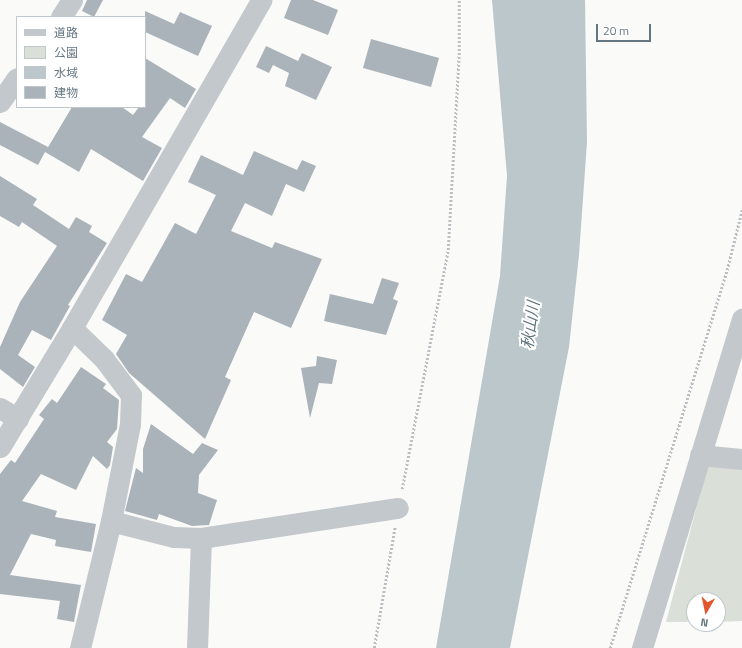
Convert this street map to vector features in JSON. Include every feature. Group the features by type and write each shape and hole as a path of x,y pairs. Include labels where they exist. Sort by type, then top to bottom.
{"street":[{"path":"62,16 72,0"},
{"path":"0,447 72,328 253,3"},
{"path":"0,102 16,79"},
{"path":"642,648 742,320"},
{"path":"72,328 104,359 131,395 130,424 111,521 80,648"},
{"path":"0,408 18,419"},
{"path":"700,455 742,459"},
{"path":"111,521 174,537 201,538 398,508"},
{"path":"197,648 201,538"}],"path":[{"path":"374,648 398,508 448,250 459,55 459,0"},
{"path":"610,648 727,270 742,210"}],"green space":[{"path":"708,464 742,467 742,621 726,622 726,592 686,592 686,622 666,622"}],"water":[{"name":"秋山川","path":"492,0 585,0 587,142 579,255 569,347 510,648 436,648 500,276 507,176"}],"building":[{"path":"87,0 103,0 95,16 82,11"},
{"path":"291,0 313,0 338,10 328,35 284,18"},
{"path":"145,11 174,24 180,12 212,26 198,56 146,32"},
{"path":"371,39 439,58 431,87 363,68"},
{"path":"266,46 298,61 302,53 332,67 316,100 285,86 289,73 273,65 269,73 256,67"},
{"path":"146,59 196,89 185,108 170,98 142,137 162,148 143,181 91,149 79,172 45,152 38,165 0,145 0,122 48,147 47,149 71,108 123,108 133,115 138,108 146,108"},
{"path":"254,151 297,170 302,160 316,166 304,192 286,184 272,216 245,203 231,231 272,248 275,242 322,259 291,328 254,312 225,377 231,380 205,439 129,373 116,354 127,335 102,320 126,274 142,282 175,223 196,234 216,195 188,182 201,155 243,175"},
{"path":"0,176 37,199 33,205 69,229 76,217 92,226 89,232 107,243 68,305 70,306 51,340 32,330 18,355 35,367 23,387 0,369 0,347 20,302 57,246 22,222 19,227 0,216"},
{"path":"382,278 399,283 393,299 398,301 386,335 324,321 330,294 373,304"},
{"path":"317,356 337,360 332,384 319,383 310,418 301,368 316,366"},
{"path":"81,367 106,384 103,388 119,400 117,429 107,442 113,447 110,465 107,469 93,456 76,490 41,474 22,501 57,511 55,517 96,524 91,552 55,546 56,540 31,534 10,575 81,585 74,622 57,619 60,601 0,594 0,474 11,460 15,463 44,419 39,415 52,399 57,403"},
{"path":"151,424 193,454 202,443 218,450 199,475 198,493 217,500 209,525 192,526 159,514 157,520 125,511 136,468 143,473 143,449"}]}
